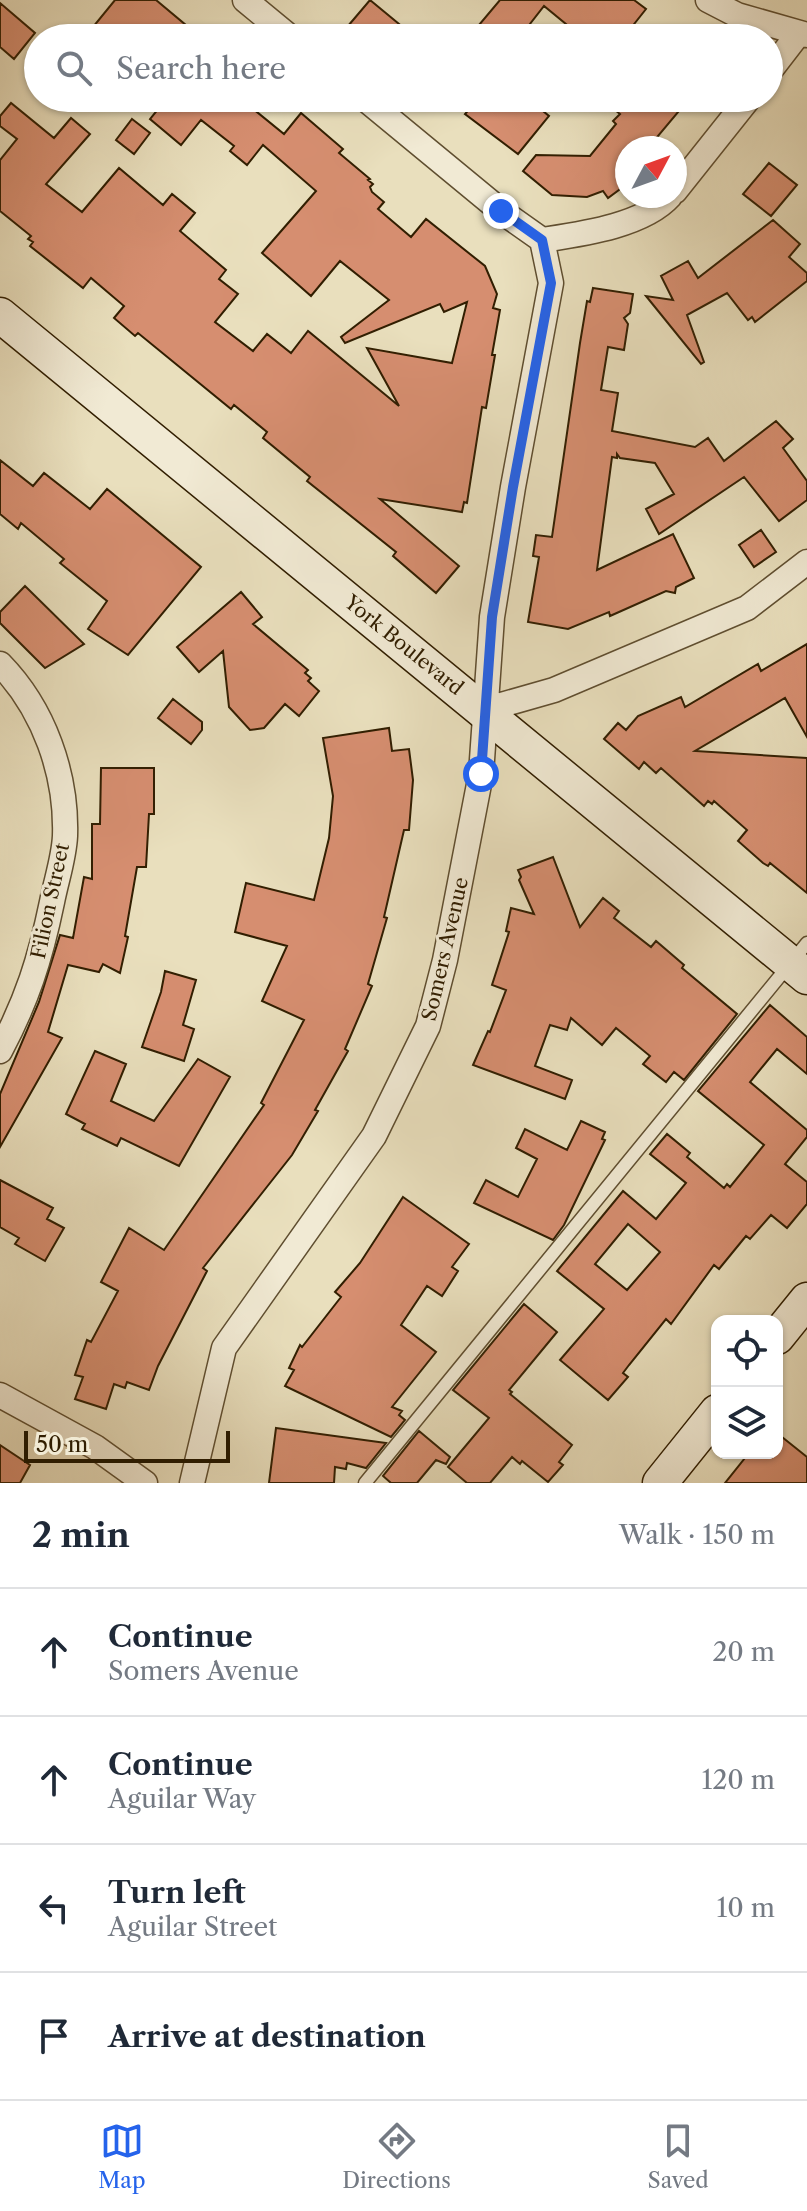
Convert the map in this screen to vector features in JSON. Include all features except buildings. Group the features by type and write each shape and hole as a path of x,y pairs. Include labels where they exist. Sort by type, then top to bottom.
{"street":[{"path":"245,0 274,24"},
{"path":"708,0 737,15 768,24"},
{"path":"783,28 803,34 783,56"},
{"path":"381,112 501,211 542,240 606,228 654,208"},
{"path":"687,176 738,112"},
{"name":"Somers Avenue","path":"192,1483 224,1348 374,1136 428,1026 445,960 481,774 492,617 551,283 542,240"},
{"name":"York Boulevard","path":"0,315 484,710 802,961"},
{"path":"484,710 554,690 747,608 807,562"},
{"name":"Filion Street","path":"0,664 15,680 43,727 61,777 65,838 43,946 24,1006 0,1051"},
{"path":"0,1395 95,1447 145,1483"},
{"path":"669,1477 711,1420"}],"lane":[{"path":"365,1483 802,961"}],"route":[{"path":"481,774 492,617 551,283 542,240 501,211"}]}
